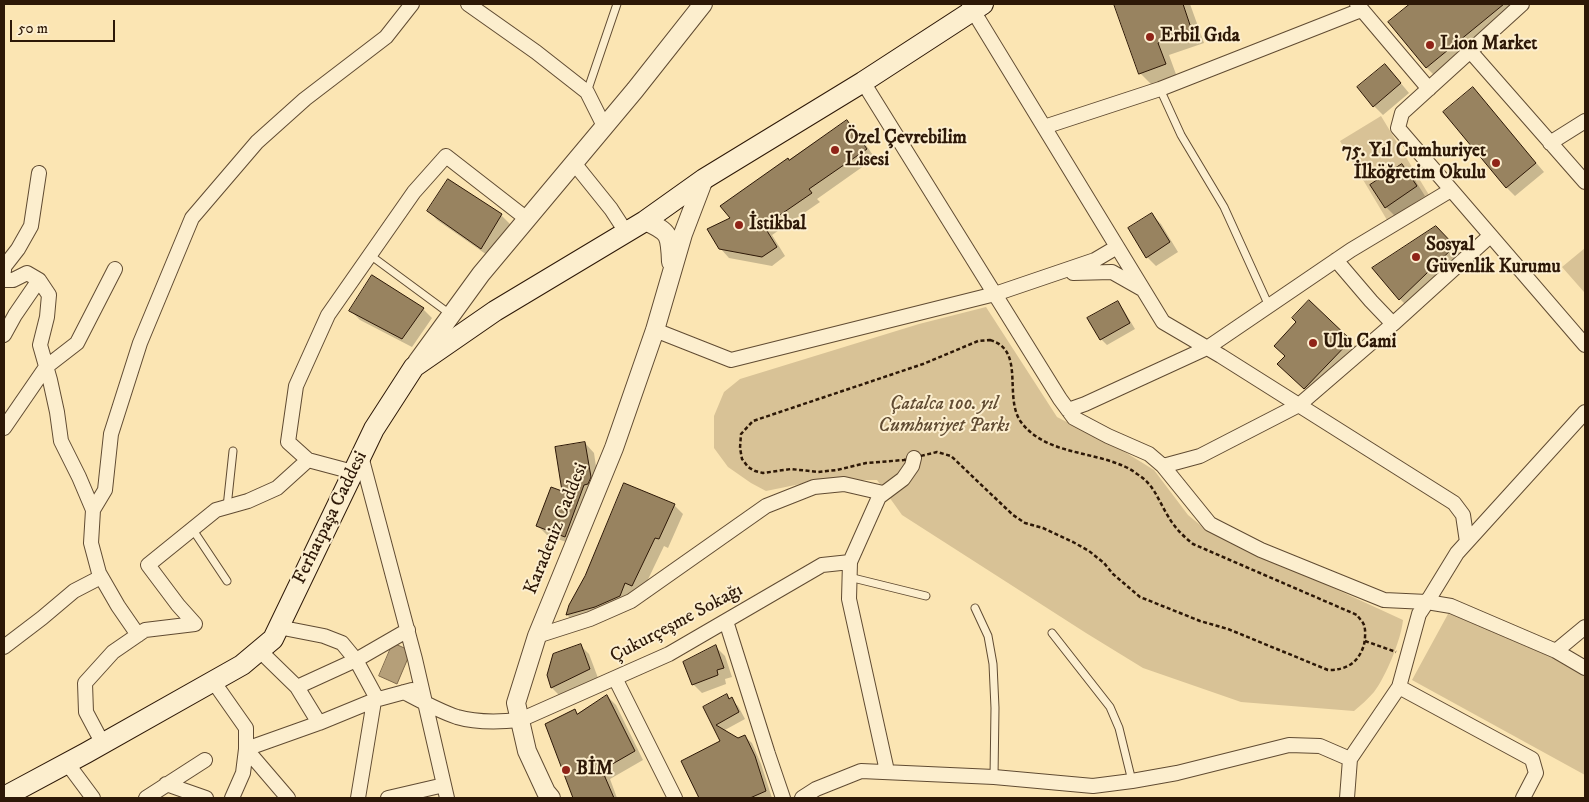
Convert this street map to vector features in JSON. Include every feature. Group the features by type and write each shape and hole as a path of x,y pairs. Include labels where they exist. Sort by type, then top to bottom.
{"main road":[{"name":"Ferhatpaşa Caddesi","path":"4,795 103,744 242,665 273,639 374,429 414,367 495,311 645,221 704,179 863,82 975,6"}],"street":[{"path":"93,510 105,490 111,434 140,344 192,218 257,142 305,99 386,36 412,4"},
{"path":"468,4 536,52 587,92 604,126"},
{"path":"414,367 481,274 703,4"},
{"path":"1522,4 1402,114 1398,128 1585,345"},
{"path":"975,6 1044,127 1163,322 1454,503 1463,515 1467,542"},
{"path":"1044,127 1160,89 1359,7 1429,89"},
{"path":"1470,51 1585,182"},
{"path":"863,82 994,294 1074,418 1149,454 1163,466 1210,524 1261,550 1384,600 1427,602 1451,606 1556,650 1585,668"},
{"path":"1550,142 1585,121"},
{"path":"389,798 446,792 408,630 357,464 308,460 288,442 296,386 328,314 414,192 446,156 527,219"},
{"path":"574,162 611,209 626,232"},
{"path":"4,271 4,267 18,249 31,226 39,173"},
{"name":"Karadeniz Caddesi","path":"551,798 546,792 527,751 516,703 537,636 614,448 655,330 683,234 704,179"},
{"path":"1068,410 1086,404 1207,348 1336,260 1451,190"},
{"name":"Karadeniz Caddesi","path":"645,221 661,228 670,241 671,275"},
{"path":"1163,466 1200,456 1299,405 1393,324 1490,236"},
{"path":"655,330 731,360 994,294 1096,260 1117,247"},
{"path":"1336,260 1393,324"},
{"path":"4,428 46,367 77,343 115,269"},
{"path":"1057,273 1112,272 1143,289"},
{"path":"4,280 12,280 27,273 39,280 49,295 47,317 40,345 58,412 60,441 79,477 93,510 91,544 99,573 138,635"},
{"path":"4,335 39,280"},
{"path":"1347,798 1350,759 1399,687 1420,614 1457,553 1585,412"},
{"path":"887,771 849,599 850,562 875,504 883,493 903,480 912,466 914,458"},
{"path":"103,744 86,712 85,683 113,652 145,630 195,624 148,565 216,510 248,501 277,488 308,460"},
{"path":"537,636 590,619 631,602 766,506 814,487 844,484 883,493"},
{"name":"Çukurçeşme Sokağı","path":"520,720 669,654 822,565 850,562"},
{"path":"4,647 74,591 101,577"},
{"path":"726,621 783,798"},
{"path":"278,627 324,636 342,643 356,660 376,695 358,798"},
{"path":"1556,650 1585,627"},
{"path":"297,687 356,660 408,630"},
{"path":"260,650 297,687 319,723"},
{"path":"615,678 675,798"},
{"path":"213,681 246,728 243,773 232,798"},
{"path":"246,749 319,723 375,700 422,687"},
{"path":"1399,687 1532,759 1536,773 1523,798"},
{"path":"404,692 426,704 459,717 498,722 520,720"},
{"path":"802,798 816,789 861,771 994,777 1093,786 1177,773 1289,745 1320,746 1350,759"},
{"path":"246,749 288,798"},
{"path":"146,798 205,760"},
{"path":"67,763 93,798"},
{"path":"166,784 206,798"}],"lane":[{"path":"587,92 617,4"},
{"path":"1160,89 1181,135 1224,207 1269,306"},
{"path":"370,255 451,315"},
{"path":"227,507 233,451"},
{"path":"193,530 227,581"},
{"path":"849,577 926,596"},
{"path":"975,608 991,646 995,708 994,777"},
{"path":"1052,633 1110,707 1119,728 1132,781"}],"path":[{"path":"990,340 998,342 1007,350 1012,366 1015,409 1021,421 1039,438 1064,449 1121,465 1139,475 1156,491 1167,515 1176,528 1192,544 1357,615 1364,624 1365,641 1354,664 1344,669 1328,670 1228,629 1200,621 1140,597 1089,551 1043,528 1025,523 1013,515 951,456 937,452 904,460 866,463 837,470 818,472 791,469 763,473 748,467 742,458 740,448 741,434 754,421 924,364 978,341 990,340"},
{"path":"1365,641 1408,656"}],"green space":[{"path":"1381,116 1429,195 1387,220 1340,141"},
{"path":"1585,248 1585,291 1584,292 1562,267"},
{"name":"Çatalca 100. yıl Cumhuriyet Parkı","path":"986,307 1057,417 1120,449 1154,470 1188,515 1205,529 1403,620 1396,647 1388,667 1379,685 1367,700 1354,711 1241,702 1143,668 902,515 877,480 820,480 766,491 728,467 714,448 714,416 724,392 740,379 919,324"},
{"path":"1454,603 1585,675 1585,775 1412,680"}],"shaded area":[{"path":"393,643 411,651 397,684 379,676"}],"building":[{"name":"Erbil Gıda","path":"1114,4 1183,4 1192,31 1158,43 1166,64 1139,74"},
{"name":"Lion Market","path":"1410,4 1504,4 1426,68 1388,22"},
{"path":"1385,64 1401,83 1373,107 1357,87"},
{"path":"1473,87 1536,163 1506,188 1443,112"},
{"path":"847,120 867,149 809,189 812,193 764,226 777,247 762,257 719,249 707,229 730,218 720,206 788,158 789,160"},
{"path":"1402,164 1417,186 1385,208 1370,185"},
{"path":"448,179 502,214 481,249 427,211"},
{"path":"1152,213 1170,242 1146,258 1128,228"},
{"name":"Sosyal Güvenlik Kurumu","path":"1436,226 1455,246 1399,300 1372,268"},
{"path":"372,275 424,308 402,339 349,311"},
{"name":"Ulu Cami","path":"1309,300 1351,340 1304,389 1277,364 1285,356 1274,346 1296,322 1292,318"},
{"path":"1118,301 1130,323 1100,340 1087,318"},
{"path":"585,442 591,477 588,484 584,485 565,537 536,526 551,487 562,491 555,447"},
{"path":"624,483 675,504 659,539 655,538 632,586 625,583 620,596 595,607 566,615 569,605 585,576"},
{"path":"581,644 590,669 551,688 547,675 553,654"},
{"path":"716,645 724,668 717,670 718,675 692,685 683,662"},
{"path":"727,694 729,699 732,697 739,712 716,725 738,738 745,735 755,756 766,791 750,798 699,798 681,761 720,741 703,707"},
{"path":"607,695 635,751 602,770 614,798 573,798 545,724 575,709 577,714"}],"place":[{"name":"Erbil Gıda","path":"1150,37"},
{"name":"Lion Market","path":"1430,45"},
{"name":"Özel Çevrebilim Lisesi","path":"835,150"},
{"name":"75. Yıl Cumhuriyet İlköğretim Okulu","path":"1496,163"},
{"name":"İstikbal","path":"739,225"},
{"name":"Sosyal Güvenlik Kurumu","path":"1416,257"},
{"name":"Ulu Cami","path":"1313,343"},
{"name":"BİM","path":"566,770"}]}
